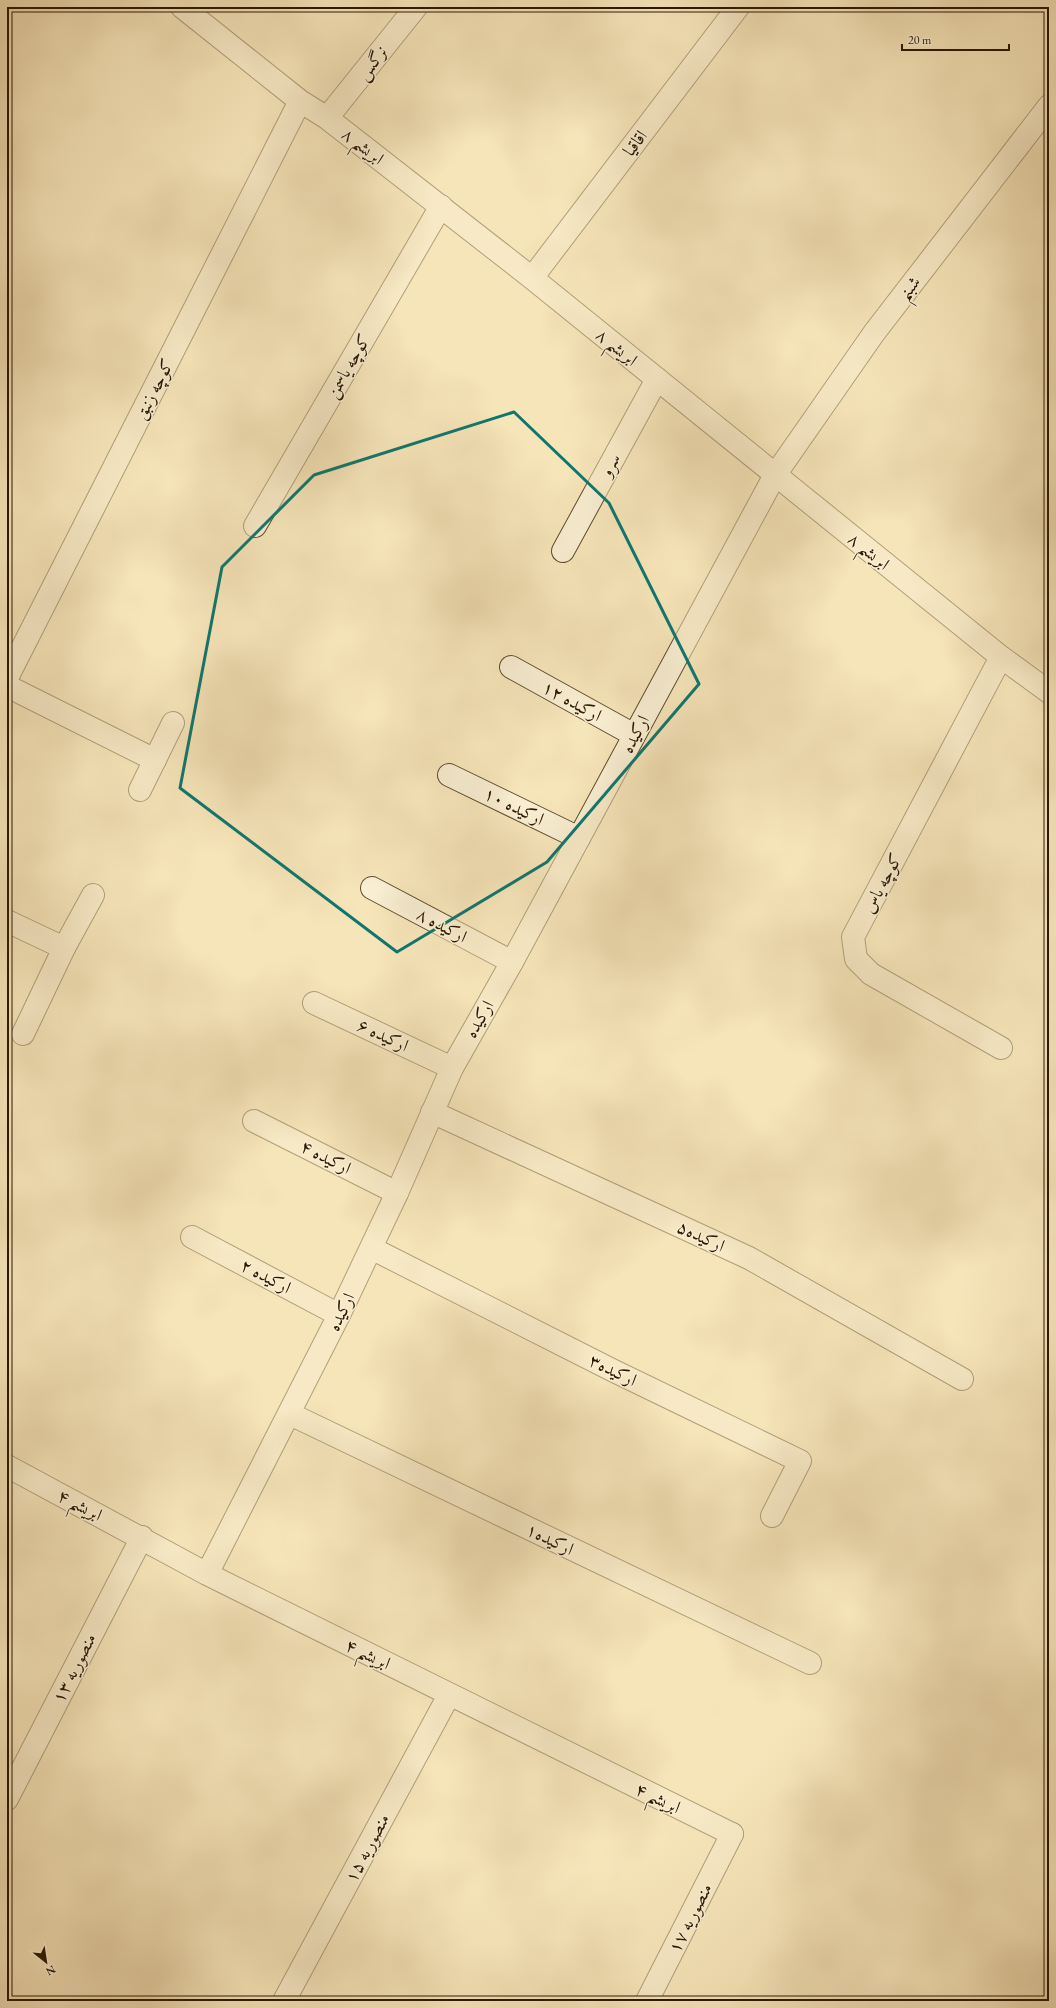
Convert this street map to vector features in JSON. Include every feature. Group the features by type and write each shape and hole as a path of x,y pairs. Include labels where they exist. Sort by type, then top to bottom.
{"street":[{"name":"ابریشم ۸","path":"182,7 300,101 327,118 441,206 1001,657 1049,692"},
{"name":"نرگس","path":"327,118 416,7"},
{"name":"اقاقیا","path":"532,278 738,7"},
{"name":"کوچه زنبق","path":"7,678 300,101"},
{"name":"شبنم","path":"774,475 874,333 1049,106"},
{"name":"کوچه یاسمن","path":"255,526 441,206"},
{"name":"سرو","path":"563,551 656,379"},
{"name":"ارکیده","path":"206,1574 340,1315 397,1193 452,1068 512,962 774,475"},
{"name":"کوچه یاس","path":"1001,657 853,937 856,959 870,974 1001,1048"},
{"name":"ارکیده ۱۲","path":"511,667 634,735"},
{"path":"7,686 155,760"},
{"path":"140,790 173,723"},
{"name":"ارکیده ۱۰","path":"449,775 579,838"},
{"name":"ارکیده ۸","path":"372,888 512,962"},
{"path":"23,1034 64,948 93,895"},
{"path":"7,921 64,948"},
{"name":"ارکیده ۶","path":"314,1003 452,1068"},
{"name":"ارکیده۵","path":"432,1112 749,1258 962,1379"},
{"name":"ارکیده ۴","path":"254,1121 397,1193"},
{"name":"ارکیده ۲","path":"192,1237 340,1315"},
{"name":"ارکیده۳","path":"372,1248 614,1371 800,1461 772,1516"},
{"name":"ارکیده۱","path":"290,1414 810,1663"},
{"name":"ابریشم ۴","path":"7,1466 142,1537 206,1574 732,1834"},
{"name":"منصوریه ۱۳","path":"7,1799 142,1537"},
{"name":"منصوریه ۱۵","path":"284,2001 449,1695"},
{"name":"منصوریه ۱۷","path":"647,2001 732,1834"}],"highlighted area":[{"path":"514,412 609,503 699,684 547,862 397,952 180,788 222,567 314,475"}]}
